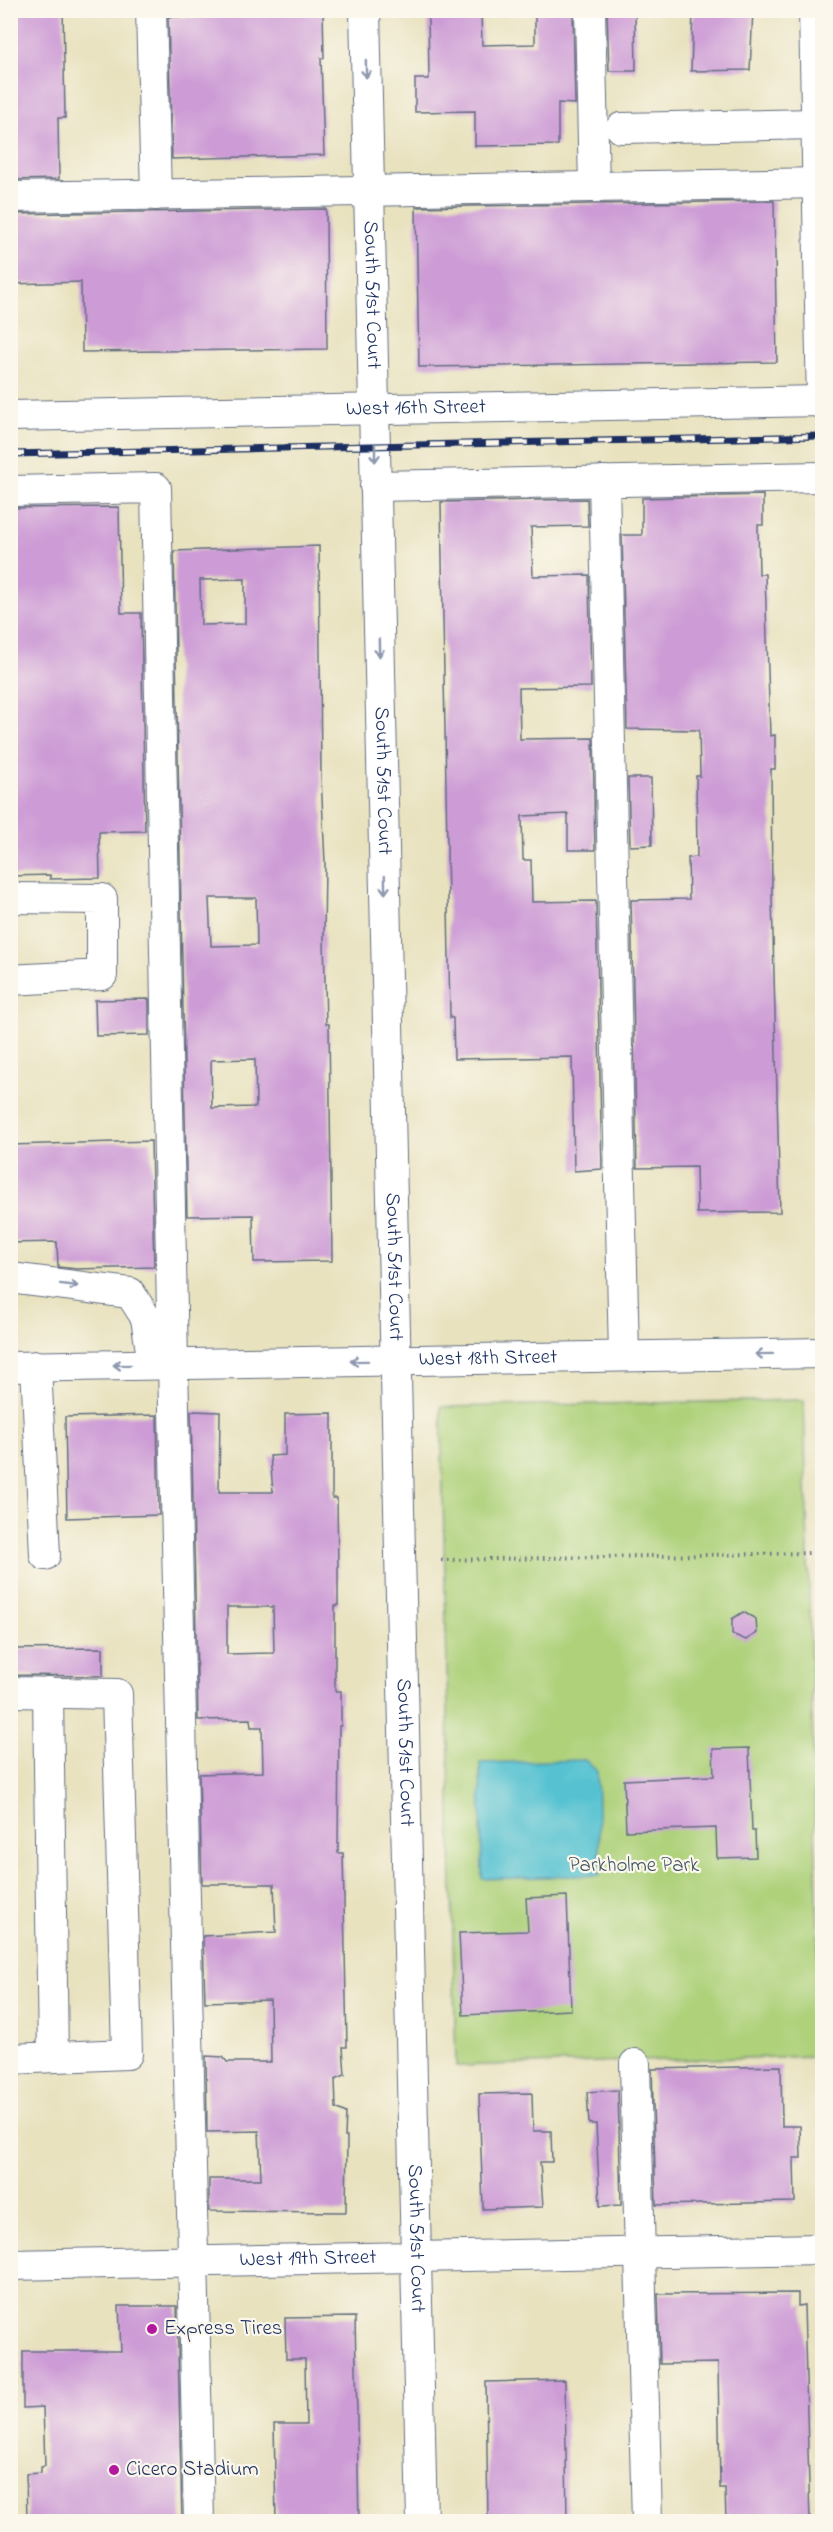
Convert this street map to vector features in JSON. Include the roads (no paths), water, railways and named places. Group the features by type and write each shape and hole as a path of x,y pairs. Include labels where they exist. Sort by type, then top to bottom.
{"street":[{"path":"151,10 156,195"},
{"name":"South 51st Court","path":"364,10 422,2522"},
{"path":"590,10 594,187"},
{"path":"814,10 816,124 820,183 822,402"},
{"path":"621,128 816,124"},
{"path":"10,197 820,183"},
{"name":"West 16th Street","path":"10,416 822,402"},
{"path":"375,486 822,477"},
{"path":"604,481 624,1356"},
{"path":"10,491 156,488 163,1364 193,2261 199,2522"},
{"path":"10,898 102,899 102,975 10,980"},
{"path":"10,1278 130,1293 146,1318 163,1364"},
{"name":"West 18th Street","path":"23,1367 822,1353"},
{"path":"23,1367 45,1555"},
{"path":"10,1692 117,1694 127,2054 10,2059"},
{"path":"48,1692 53,2057"},
{"path":"635,2064 647,2522"},
{"name":"West 19th Street","path":"10,2265 822,2248"}],"water":[{"path":"585,1760 597,1771 600,1875 482,1879 480,1763"}],"railway":[{"path":"10,454 822,436"}],"place":[{"name":"Express Tires","path":"152,2329"},
{"name":"Cicero Stadium","path":"114,2470"}],"park label":[{"name":"Parkholme Park","path":"634,1866"}]}
